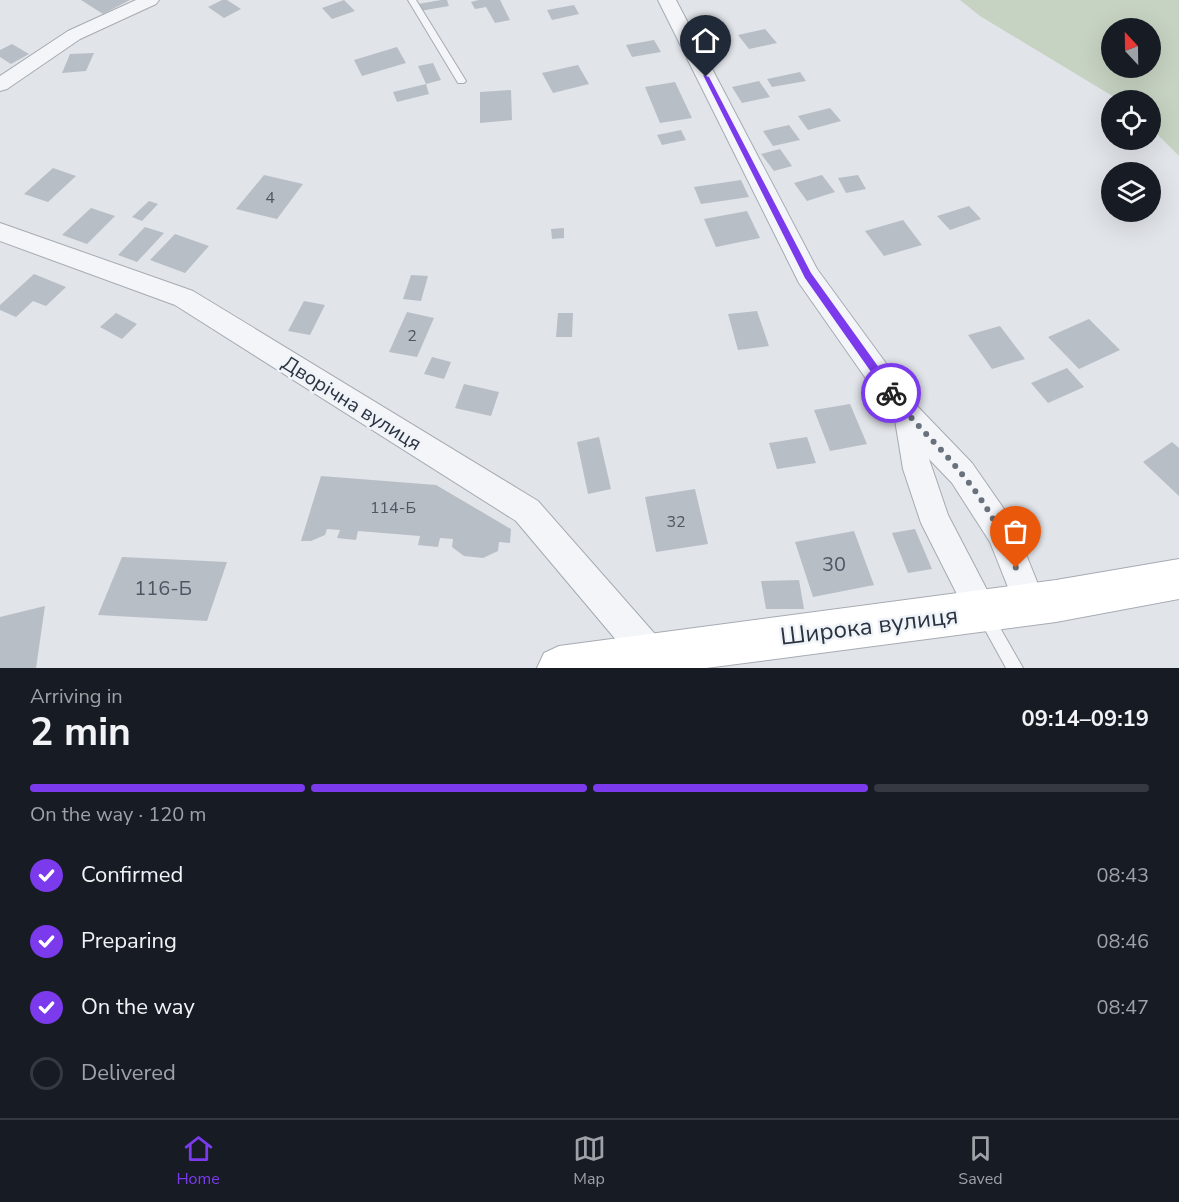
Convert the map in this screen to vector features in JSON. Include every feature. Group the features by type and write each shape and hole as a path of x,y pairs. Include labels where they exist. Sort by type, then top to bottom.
{"main road":[{"name":"Широка вулиця","path":"559,668 982,611 1134,589 1179,579"}],"street":[{"path":"0,85 74,35 150,0"},
{"path":"667,0 808,276 908,416 962,473 1002,533 1030,604"},
{"name":"Дворічна вулиця","path":"0,232 184,298 527,511 650,654"},
{"path":"908,416 917,469 936,523 982,611"}],"lane":[{"path":"412,0 461,81"},
{"path":"982,611 1016,668"}],"green space":[{"path":"960,0 1179,0 1179,156 1161,138 1161,90 1102,90 980,16"}],"building":[{"path":"81,0 130,0 103,14"},
{"path":"227,0 241,9 224,18 208,7"},
{"path":"344,0 355,11 332,19 322,8"},
{"path":"447,0 449,6 420,11 418,4"},
{"path":"500,0 510,20 495,23 486,7 475,9 471,2"},
{"path":"574,5 579,14 552,20 547,10"},
{"path":"765,29 777,43 749,49 738,35"},
{"path":"654,40 661,52 632,57 626,45"},
{"path":"12,44 29,54 11,64 0,57 0,50"},
{"path":"397,47 406,63 362,76 354,60"},
{"path":"94,53 86,71 62,73 70,54"},
{"path":"433,63 441,80 426,84 418,66"},
{"path":"578,65 589,84 553,93 542,73"},
{"path":"800,72 806,81 772,87 767,79"},
{"path":"759,81 770,97 742,103 732,87"},
{"path":"675,82 692,118 660,123 645,87"},
{"path":"426,84 429,94 397,102 393,92"},
{"path":"511,90 512,120 480,123 480,92"},
{"path":"830,108 841,121 808,130 798,116"},
{"path":"789,125 800,140 773,146 763,131"},
{"path":"681,130 686,140 662,145 657,135"},
{"path":"780,149 792,166 774,171 761,154"},
{"path":"53,168 76,176 48,202 24,194"},
{"path":"264,175 303,184 277,219 236,209"},
{"path":"822,175 835,192 807,201 794,183"},
{"path":"858,175 866,189 846,193 838,178"},
{"path":"741,180 749,197 701,204 694,187"},
{"path":"149,201 158,204 142,221 132,217"},
{"path":"969,206 981,219 950,230 937,216"},
{"path":"91,208 115,216 87,244 62,235"},
{"path":"747,211 760,238 716,247 704,219"},
{"path":"903,220 922,245 884,256 865,231"},
{"path":"145,227 164,233 137,262 118,255"},
{"path":"564,228 564,238 552,239 551,229"},
{"path":"175,234 209,246 185,273 150,260"},
{"path":"34,274 66,287 46,306 33,301 16,317 0,310 0,305"},
{"path":"411,275 428,276 421,301 403,299"},
{"path":"304,301 325,305 310,335 288,331"},
{"path":"757,311 769,346 738,350 728,314"},
{"path":"407,312 434,318 417,357 389,352"},
{"path":"116,313 137,324 122,339 100,327"},
{"path":"558,313 573,313 572,337 556,337"},
{"path":"1089,319 1120,350 1079,369 1048,337"},
{"path":"1000,326 1025,359 992,369 968,335"},
{"path":"432,357 451,362 444,379 424,374"},
{"path":"1067,368 1084,387 1048,403 1031,383"},
{"path":"464,384 499,392 491,416 455,408"},
{"path":"850,404 867,444 830,451 814,410"},
{"path":"599,437 611,489 588,494 577,442"},
{"path":"807,437 816,463 777,469 769,443"},
{"path":"1172,442 1179,448 1179,496 1143,462"},
{"path":"321,476 436,485 511,529 510,543 499,542 498,551 483,558 464,556 452,547 453,539 440,538 438,547 418,545 420,536 358,531 356,540 337,538 340,530 327,529 325,535 311,541 301,541"},
{"path":"695,489 708,544 656,552 645,497"},
{"path":"915,529 932,569 908,573 892,533"},
{"path":"854,531 874,585 813,597 795,542"},
{"path":"122,557 227,562 207,621 98,615"},
{"path":"799,580 804,609 766,609 761,581"},
{"path":"45,606 36,668 0,668 0,617"}],"way so far":[{"path":"891,393 908,416 962,473 1002,533 1016,568"}],"route":[{"path":"706,77 808,276 891,393"}]}
